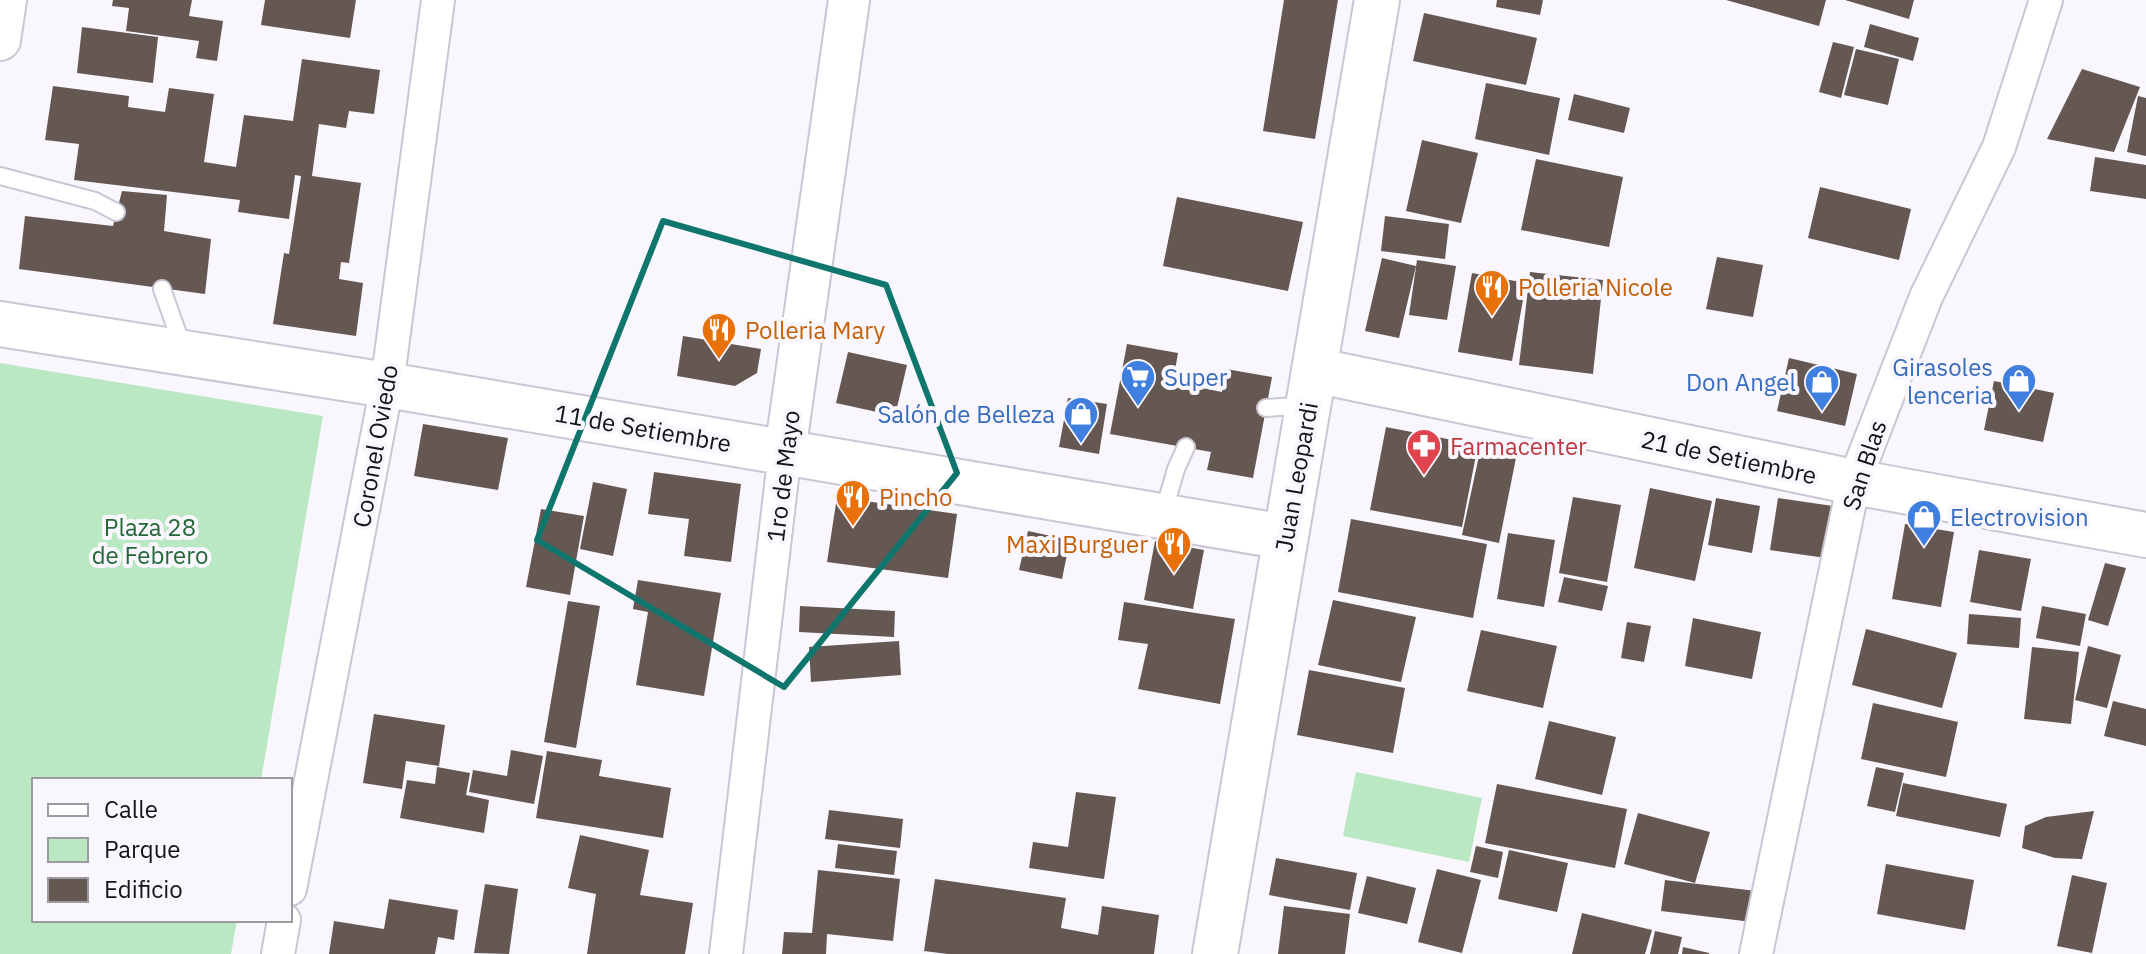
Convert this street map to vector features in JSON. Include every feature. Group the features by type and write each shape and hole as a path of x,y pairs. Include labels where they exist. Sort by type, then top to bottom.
{"main road":[{"name":"Juan Leopardi","path":"1215,954 1377,0"},
{"name":"11 de Setiembre","path":"0,324 387,385 1285,537"},
{"name":"21 de Setiembre","path":"1311,388 2146,535"}],"street":[{"path":"0,40 6,0"},
{"name":"Coronel Oviedo","path":"292,879 387,385 438,0"},
{"name":"1ro de Mayo","path":"726,954 785,452 849,0"},
{"name":"San Blas","path":"1756,954 1854,482 1926,297 1999,147 2046,0"},
{"path":"278,954 284,922"}],"lane":[{"path":"0,176 95,201 116,212"},
{"path":"162,289 185,353"},
{"path":"1266,408 1311,388"},
{"path":"1162,515 1186,447"}],"highlighted area":[{"path":"663,221 886,285 957,473 784,687 537,540"}],"green space":[{"name":"Plaza 28 de Febrero","path":"0,363 323,416 261,778 32,778 32,922 237,922 231,954 0,954"},
{"path":"1356,772 1482,798 1469,862 1343,836"}],"building":[{"path":"113,0 192,0 189,16 223,21 217,61 196,58 199,41 126,31 129,8 112,6"},
{"path":"265,0 356,0 350,38 261,25"},
{"path":"1284,0 1338,0 1315,139 1263,131"},
{"path":"1497,0 1543,0 1540,15 1496,7"},
{"path":"1726,0 1826,0 1819,26"},
{"path":"1845,0 1914,0 1909,19"},
{"path":"1424,13 1537,38 1526,85 1413,61"},
{"path":"1870,24 1919,38 1913,61 1864,47"},
{"path":"82,27 158,37 153,83 77,73"},
{"path":"1833,42 1854,47 1841,98 1819,92"},
{"path":"1856,49 1899,59 1888,105 1844,95"},
{"path":"302,59 380,70 374,114 349,111 346,128 319,124 312,176 361,183 349,263 341,262 339,279 363,283 356,336 273,324 284,253 289,254 301,176 295,175 289,219 238,212 240,200 74,180 79,144 45,140 53,86 129,96 128,107 165,112 169,88 214,94 204,162 236,167 244,115 293,121"},
{"path":"2082,69 2140,87 2114,152 2047,139"},
{"path":"1486,83 1560,98 1549,155 1475,139"},
{"path":"1574,94 1630,108 1624,133 1568,120"},
{"path":"2138,96 2146,98 2146,156 2127,152"},
{"path":"1422,140 1478,153 1461,223 1406,211"},
{"path":"2095,157 2146,165 2146,199 2090,191"},
{"path":"1536,159 1623,177 1609,247 1521,230"},
{"path":"1820,187 1911,209 1899,260 1808,238"},
{"path":"122,191 167,195 164,231 211,239 205,294 19,269 25,216 113,226"},
{"path":"1177,197 1303,222 1288,291 1163,266"},
{"path":"1385,216 1449,224 1445,259 1381,251"},
{"path":"1717,257 1763,265 1753,317 1706,309"},
{"path":"1382,258 1416,266 1399,338 1365,331"},
{"path":"1417,260 1456,266 1447,320 1409,315"},
{"path":"1530,272 1603,280 1593,374 1519,365"},
{"name":"Polleria Nicole","path":"1472,273 1526,283 1512,361 1458,352"},
{"name":"Polleria Mary","path":"683,336 761,349 757,373 735,386 677,376"},
{"path":"1127,344 1178,353 1173,382 1222,392 1226,369 1272,377 1253,478 1207,470 1211,452 1110,434"},
{"path":"848,352 907,365 895,416 836,403"},
{"path":"1789,358 1857,374 1845,426 1777,411"},
{"name":"Girasoles lenceria","path":"1994,381 2054,393 2043,442 1984,430"},
{"path":"1068,398 1107,404 1099,454 1059,447"},
{"path":"423,424 508,438 498,490 414,476"},
{"name":"Farmacenter","path":"1386,427 1478,445 1462,527 1370,510"},
{"path":"1480,451 1516,458 1499,543 1462,535"},
{"path":"654,472 741,484 731,562 684,556 689,519 648,514"},
{"path":"593,482 627,489 613,556 580,549"},
{"path":"1650,488 1712,501 1695,581 1634,568"},
{"path":"837,497 957,514 948,578 827,562"},
{"path":"1573,497 1621,505 1607,582 1559,573"},
{"path":"1716,498 1760,506 1752,553 1708,545"},
{"path":"1778,498 1833,506 1826,558 1770,550"},
{"path":"541,509 584,516 570,595 526,587"},
{"path":"1351,519 1487,544 1473,618 1338,592"},
{"path":"1905,524 1954,532 1941,607 1892,599"},
{"path":"1028,531 1070,540 1062,579 1019,570"},
{"path":"1508,533 1555,540 1544,607 1497,599"},
{"name":"Maxi Burguer","path":"1155,541 1204,550 1193,609 1144,600"},
{"path":"1979,550 2031,559 2021,611 1970,602"},
{"path":"2105,563 2126,568 2108,626 2088,620"},
{"path":"1564,577 1608,586 1602,611 1558,602"},
{"path":"638,580 721,593 704,696 636,685 648,612 633,609"},
{"path":"1333,600 1416,617 1401,682 1318,665"},
{"path":"568,601 600,606 576,748 544,742"},
{"path":"1124,602 1235,619 1220,704 1138,689 1148,644 1118,640"},
{"path":"800,606 895,611 894,637 799,632"},
{"path":"2042,606 2086,614 2080,646 2036,638"},
{"path":"1969,614 2021,618 2019,648 1967,644"},
{"path":"1693,618 1761,632 1752,679 1685,666"},
{"path":"1627,622 1651,626 1644,662 1621,658"},
{"path":"1866,629 1957,653 1942,708 1852,685"},
{"path":"1481,630 1557,646 1543,708 1467,691"},
{"path":"899,641 901,675 811,682 809,647"},
{"path":"2088,646 2121,655 2107,708 2075,700"},
{"path":"2032,647 2079,652 2071,724 2024,719"},
{"path":"1309,670 1405,688 1393,753 1297,735"},
{"path":"2113,701 2146,709 2146,746 2104,736"},
{"path":"1873,703 1958,722 1946,777 1861,759"},
{"path":"374,714 445,725 439,766 406,761 402,789 363,783"},
{"path":"1549,721 1616,737 1602,795 1535,779"},
{"path":"511,750 543,756 534,804 469,792 473,770 507,776"},
{"path":"547,751 602,760 599,776 671,788 663,838 536,818"},
{"path":"437,767 470,773 466,795 489,800 484,833 400,818 407,780 435,784"},
{"path":"1876,767 1904,773 1895,812 1867,806"},
{"path":"1903,783 2007,804 2000,837 1896,816"},
{"path":"1497,784 1627,809 1615,868 1485,843"},
{"path":"1076,792 1116,797 1104,879 1029,868 1033,842 1068,847"},
{"path":"829,810 903,819 900,848 825,839"},
{"path":"2094,811 2082,859 2055,858 2022,848 2025,826 2046,817"},
{"path":"1638,813 1710,832 1695,883 1624,864"},
{"path":"580,835 649,850 640,895 693,903 685,954 587,954 596,894 568,888"},
{"path":"838,844 897,851 894,875 835,868"},
{"path":"1476,846 1503,852 1498,878 1470,872"},
{"path":"1509,850 1568,863 1557,912 1498,899"},
{"path":"1276,858 1357,873 1350,910 1269,895"},
{"path":"1886,864 1974,880 1965,930 1877,914"},
{"path":"1437,869 1481,880 1462,953 1418,942"},
{"path":"818,870 900,879 893,941 827,934 826,954 782,954 784,932 812,933"},
{"path":"2072,875 2107,883 2092,953 2057,946"},
{"path":"1367,876 1416,888 1407,924 1358,913"},
{"path":"935,879 1066,898 1061,928 1098,935 1102,906 1159,915 1154,954 948,954 924,951"},
{"path":"1665,880 1756,891 1752,922 1661,911"},
{"path":"485,884 518,889 509,954 474,953"},
{"path":"389,899 458,910 454,940 438,937 435,954 329,954 334,921 384,929"},
{"path":"1284,906 1350,914 1345,954 1278,954"},
{"path":"1582,913 1652,930 1645,954 1572,954"},
{"path":"1655,931 1682,937 1678,954 1650,954"},
{"path":"1683,947 1709,953 1709,954 1682,954"}],"place":[{"name":"Polleria Nicole","path":"1492,318"},
{"name":"Polleria Mary","path":"719,361"},
{"name":"Super","path":"1138,408"},
{"name":"Girasoles lenceria","path":"2019,412"},
{"name":"Don Angel","path":"1822,413"},
{"name":"Salón de Belleza","path":"1081,445"},
{"name":"Farmacenter","path":"1424,477"},
{"name":"Pincho","path":"853,528"},
{"name":"Electrovision","path":"1924,548"},
{"name":"Maxi Burguer","path":"1174,575"}]}
